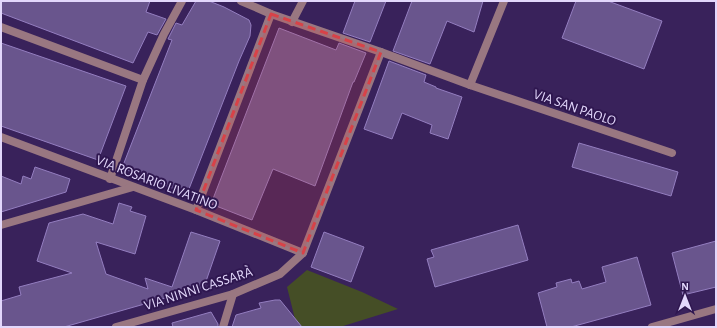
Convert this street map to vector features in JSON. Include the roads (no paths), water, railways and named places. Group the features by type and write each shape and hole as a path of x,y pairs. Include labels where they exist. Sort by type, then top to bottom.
{"street":[{"path":"110,179 144,80 164,34 182,1"},
{"name":"VIA SAN PAOLO","path":"241,1 270,14 381,52 470,85 672,153"},
{"path":"292,22 303,1"},
{"path":"470,85 502,1"},
{"path":"196,210 270,14"},
{"path":"1,27 144,80"},
{"path":"303,253 381,52"},
{"name":"VIA ROSARIO LIVATINO","path":"1,137 196,210 303,253"},
{"path":"1,225 132,187"},
{"name":"VIA NINNI CASSARÀ","path":"116,327 232,294 280,274 303,253"},
{"path":"223,327 232,294"},
{"path":"652,327 716,309"}]}
